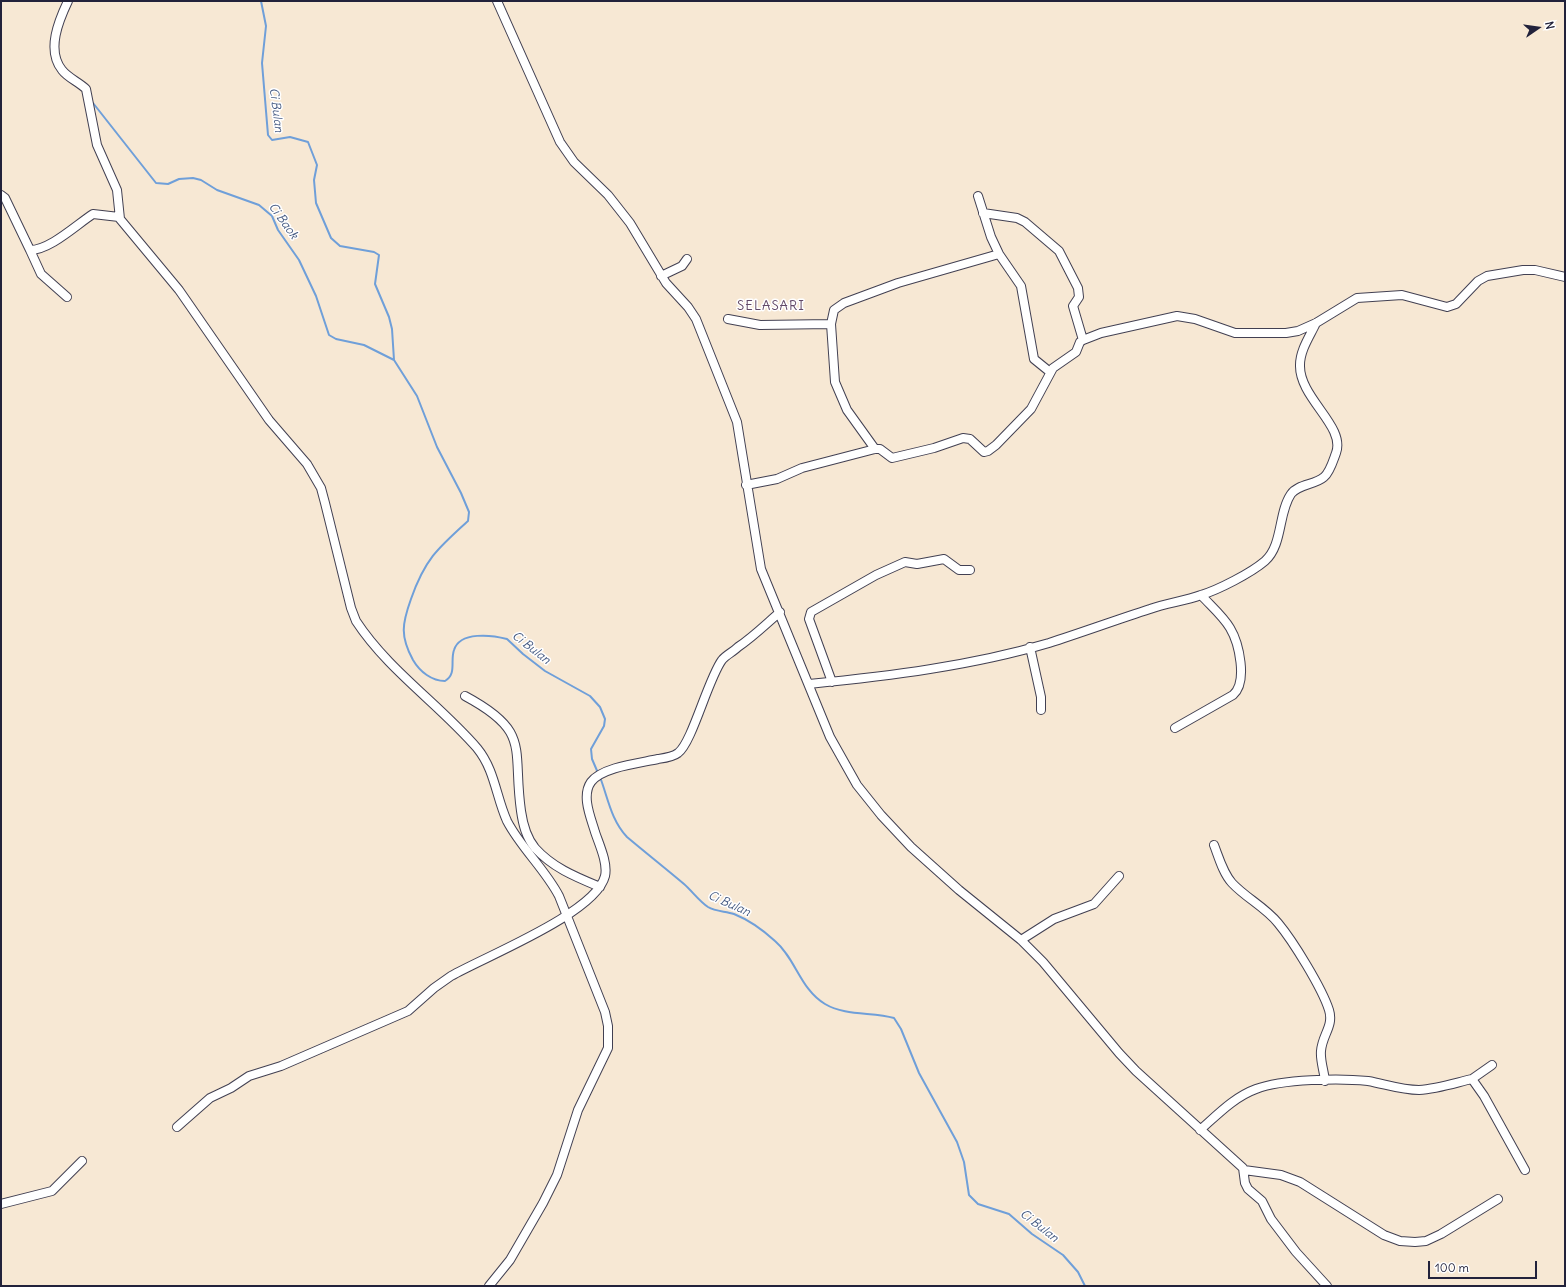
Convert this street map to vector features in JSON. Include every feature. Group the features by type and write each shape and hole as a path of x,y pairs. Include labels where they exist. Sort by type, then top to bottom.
{"street":[{"path":"68,1 57,30 57,58 62,70 86,89 97,145 117,190 119,217 179,290 269,420 314,475 321,488 351,608 356,621 410,682 483,757 494,778 508,822 552,885 568,916 605,1012 608,1026 608,1048 578,1110 561,1165 543,1203 507,1264 489,1286"},
{"path":"497,1 560,142 574,162 608,195 630,223 661,276 696,319 739,428 758,561 763,577 780,612 837,752 857,785 880,815 936,870 1021,940 1060,982 1119,1053 1154,1089 1244,1170 1281,1175 1300,1182 1366,1222 1384,1235 1400,1241 1426,1241 1441,1234 1498,1200"},
{"path":"1,195 5,198 41,274 67,297"},
{"path":"978,196 991,237 999,254 1021,286 1034,359 1050,372"},
{"path":"983,213 1017,218 1025,222 1059,251 1078,288 1079,297 1074,308 1083,340"},
{"path":"30,250 46,245 93,214 119,217"},
{"path":"875,449 847,410 839,394 833,371 831,324 834,310 844,303 898,283 999,254"},
{"path":"661,276 682,266 687,260"},
{"path":"746,485 777,479 802,468 875,449 880,449 892,458 934,448 963,438 970,439 984,452 988,451 996,445 1031,409 1050,372 1076,352 1080,342 1101,333 1177,316 1195,319 1226,330 1244,334 1286,333 1298,331 1350,301 1367,296 1402,295 1447,307 1456,304 1478,281 1487,276 1522,270 1535,270 1565,277"},
{"path":"728,319 760,325 831,324"},
{"path":"809,684 946,666 1030,647 1157,606 1202,595 1227,584 1266,560 1273,549 1286,503 1291,493 1297,488 1324,477 1331,465 1338,447 1334,430 1310,397 1300,366 1302,351 1316,322"},
{"path":"832,682 809,619 811,612 876,575 905,562 917,564 944,559 958,570 970,570"},
{"path":"1175,728 1233,695 1240,687 1240,658 1230,629 1202,595"},
{"path":"177,1127 210,1098 236,1086 249,1076 281,1066 404,1013 451,976 568,916 588,901 600,887 605,875 605,868 588,808 588,786 599,775 617,768 669,757 678,753 689,736 702,700 722,661 780,612"},
{"path":"1030,647 1041,697 1041,710"},
{"path":"465,696 498,716 513,736 518,753 519,795 523,822 527,836 535,847 555,866 600,887"},
{"path":"1214,845 1225,872 1232,883 1262,906 1279,923 1302,959 1326,1002 1329,1012 1330,1026 1320,1052 1326,1080"},
{"path":"1021,940 1054,919 1094,904 1119,876"},
{"path":"1200,1130 1234,1100 1256,1089 1279,1084 1326,1080 1362,1081 1401,1089 1419,1090 1472,1079 1492,1065"},
{"path":"1472,1079 1484,1096 1525,1170"},
{"path":"1,1204 52,1191 82,1161"},
{"path":"1244,1170 1245,1183 1248,1189 1262,1201 1271,1219 1296,1252 1327,1286"}],"waterway":[{"name":"Ci Bulan","path":"261,1 266,26 262,63 268,135 272,140 290,137 308,142 317,165 314,180 316,203 331,238 340,246 374,252 379,255 375,284 389,317 392,329 394,360 417,396 437,447 461,493 469,512 468,521 440,547 427,564 416,585 404,623 404,637 409,652 413,660 423,672 431,678 445,681 451,675 453,654 457,644 469,637 477,636 493,636 507,639 545,671 590,696 600,707 605,719 604,726 591,749 592,759 598,773"},
{"name":"Ci Baok","path":"93,103 156,183 168,184 179,179 193,178 201,180 217,190 259,205 272,216 278,230 299,260 316,296 329,335 336,339 364,345 394,360"},
{"name":"Ci Bulan","path":"600,777 610,808 617,823 627,837 684,884 708,907 714,910 740,916 770,937 782,948 804,982 817,998 833,1008 894,1018 901,1029 919,1073 957,1142 964,1162 969,1195 978,1204 1009,1214 1032,1234 1063,1255 1078,1272 1085,1286"}],"district":[{"name":"SELASARI","path":"771,306"}]}
